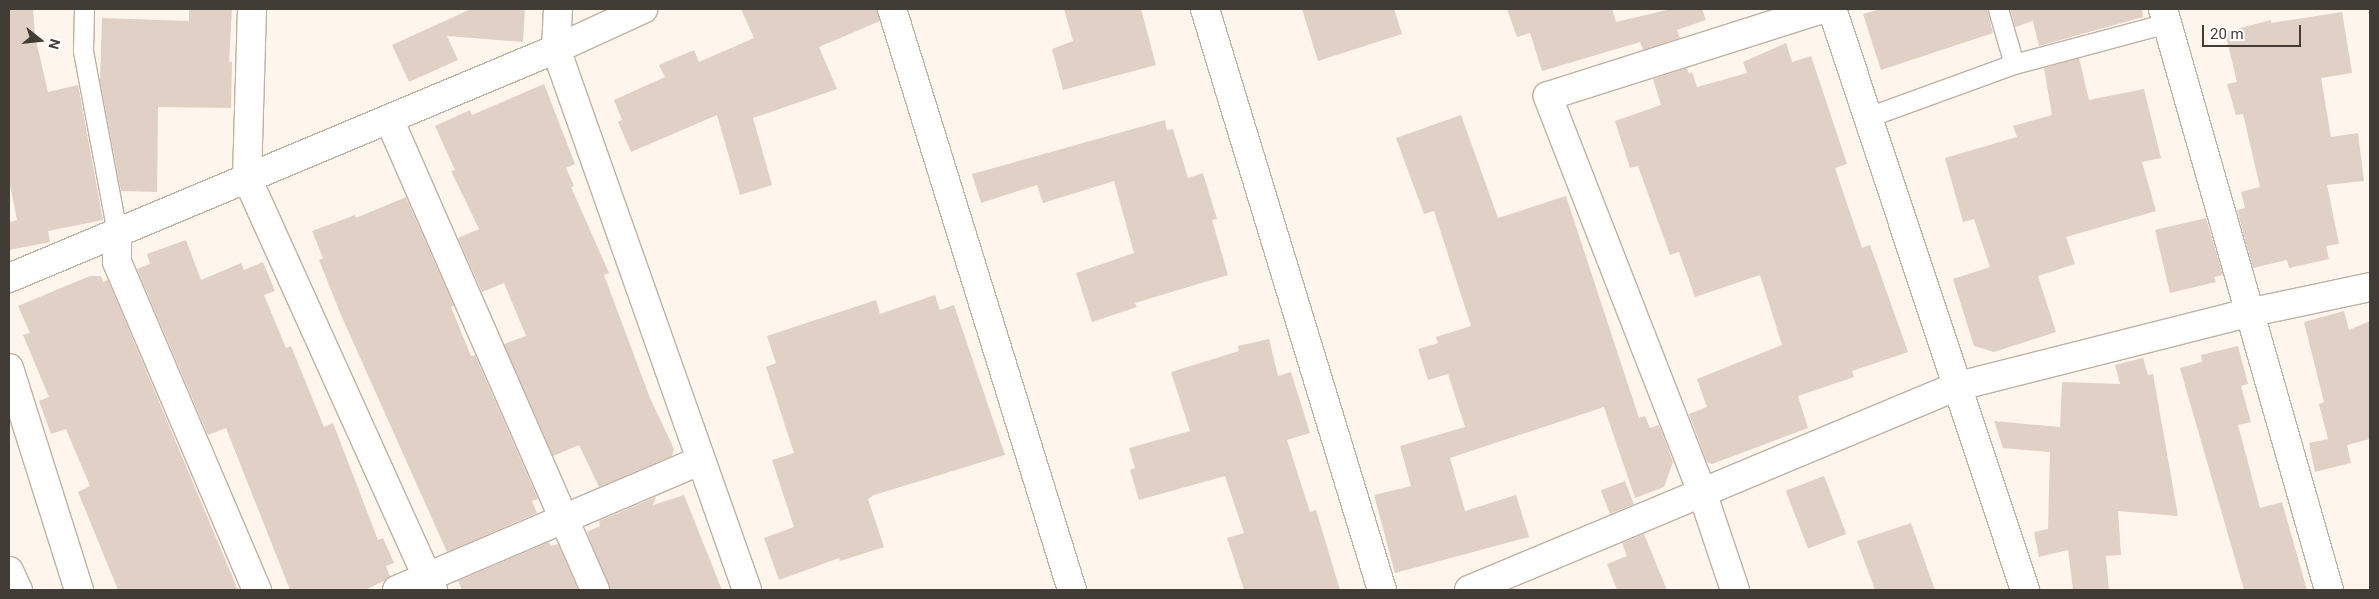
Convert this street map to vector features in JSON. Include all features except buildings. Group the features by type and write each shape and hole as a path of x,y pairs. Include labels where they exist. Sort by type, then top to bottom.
{"street":[{"path":"252,9 247,178 430,584"},
{"path":"558,9 556,49 700,461 748,590"},
{"path":"9,278 556,49 643,9"},
{"path":"892,9 1072,590"},
{"path":"1206,9 1382,590"},
{"path":"1735,590 1702,492 1548,96 1823,9"},
{"path":"1832,9 2025,590"},
{"path":"2165,16 2248,313 2329,590"},
{"path":"389,119 595,590"},
{"path":"117,233 117,262 258,590"},
{"path":"1469,590 1956,387 2248,313 2370,287"},
{"path":"9,368 79,590"},
{"path":"396,590 430,584 564,519 700,461"},
{"path":"9,571 18,590"}],"lane":[{"path":"84,9 83,51 117,233"},
{"path":"1998,9 2014,64"},
{"path":"1868,117 2014,64 2165,16"}]}
